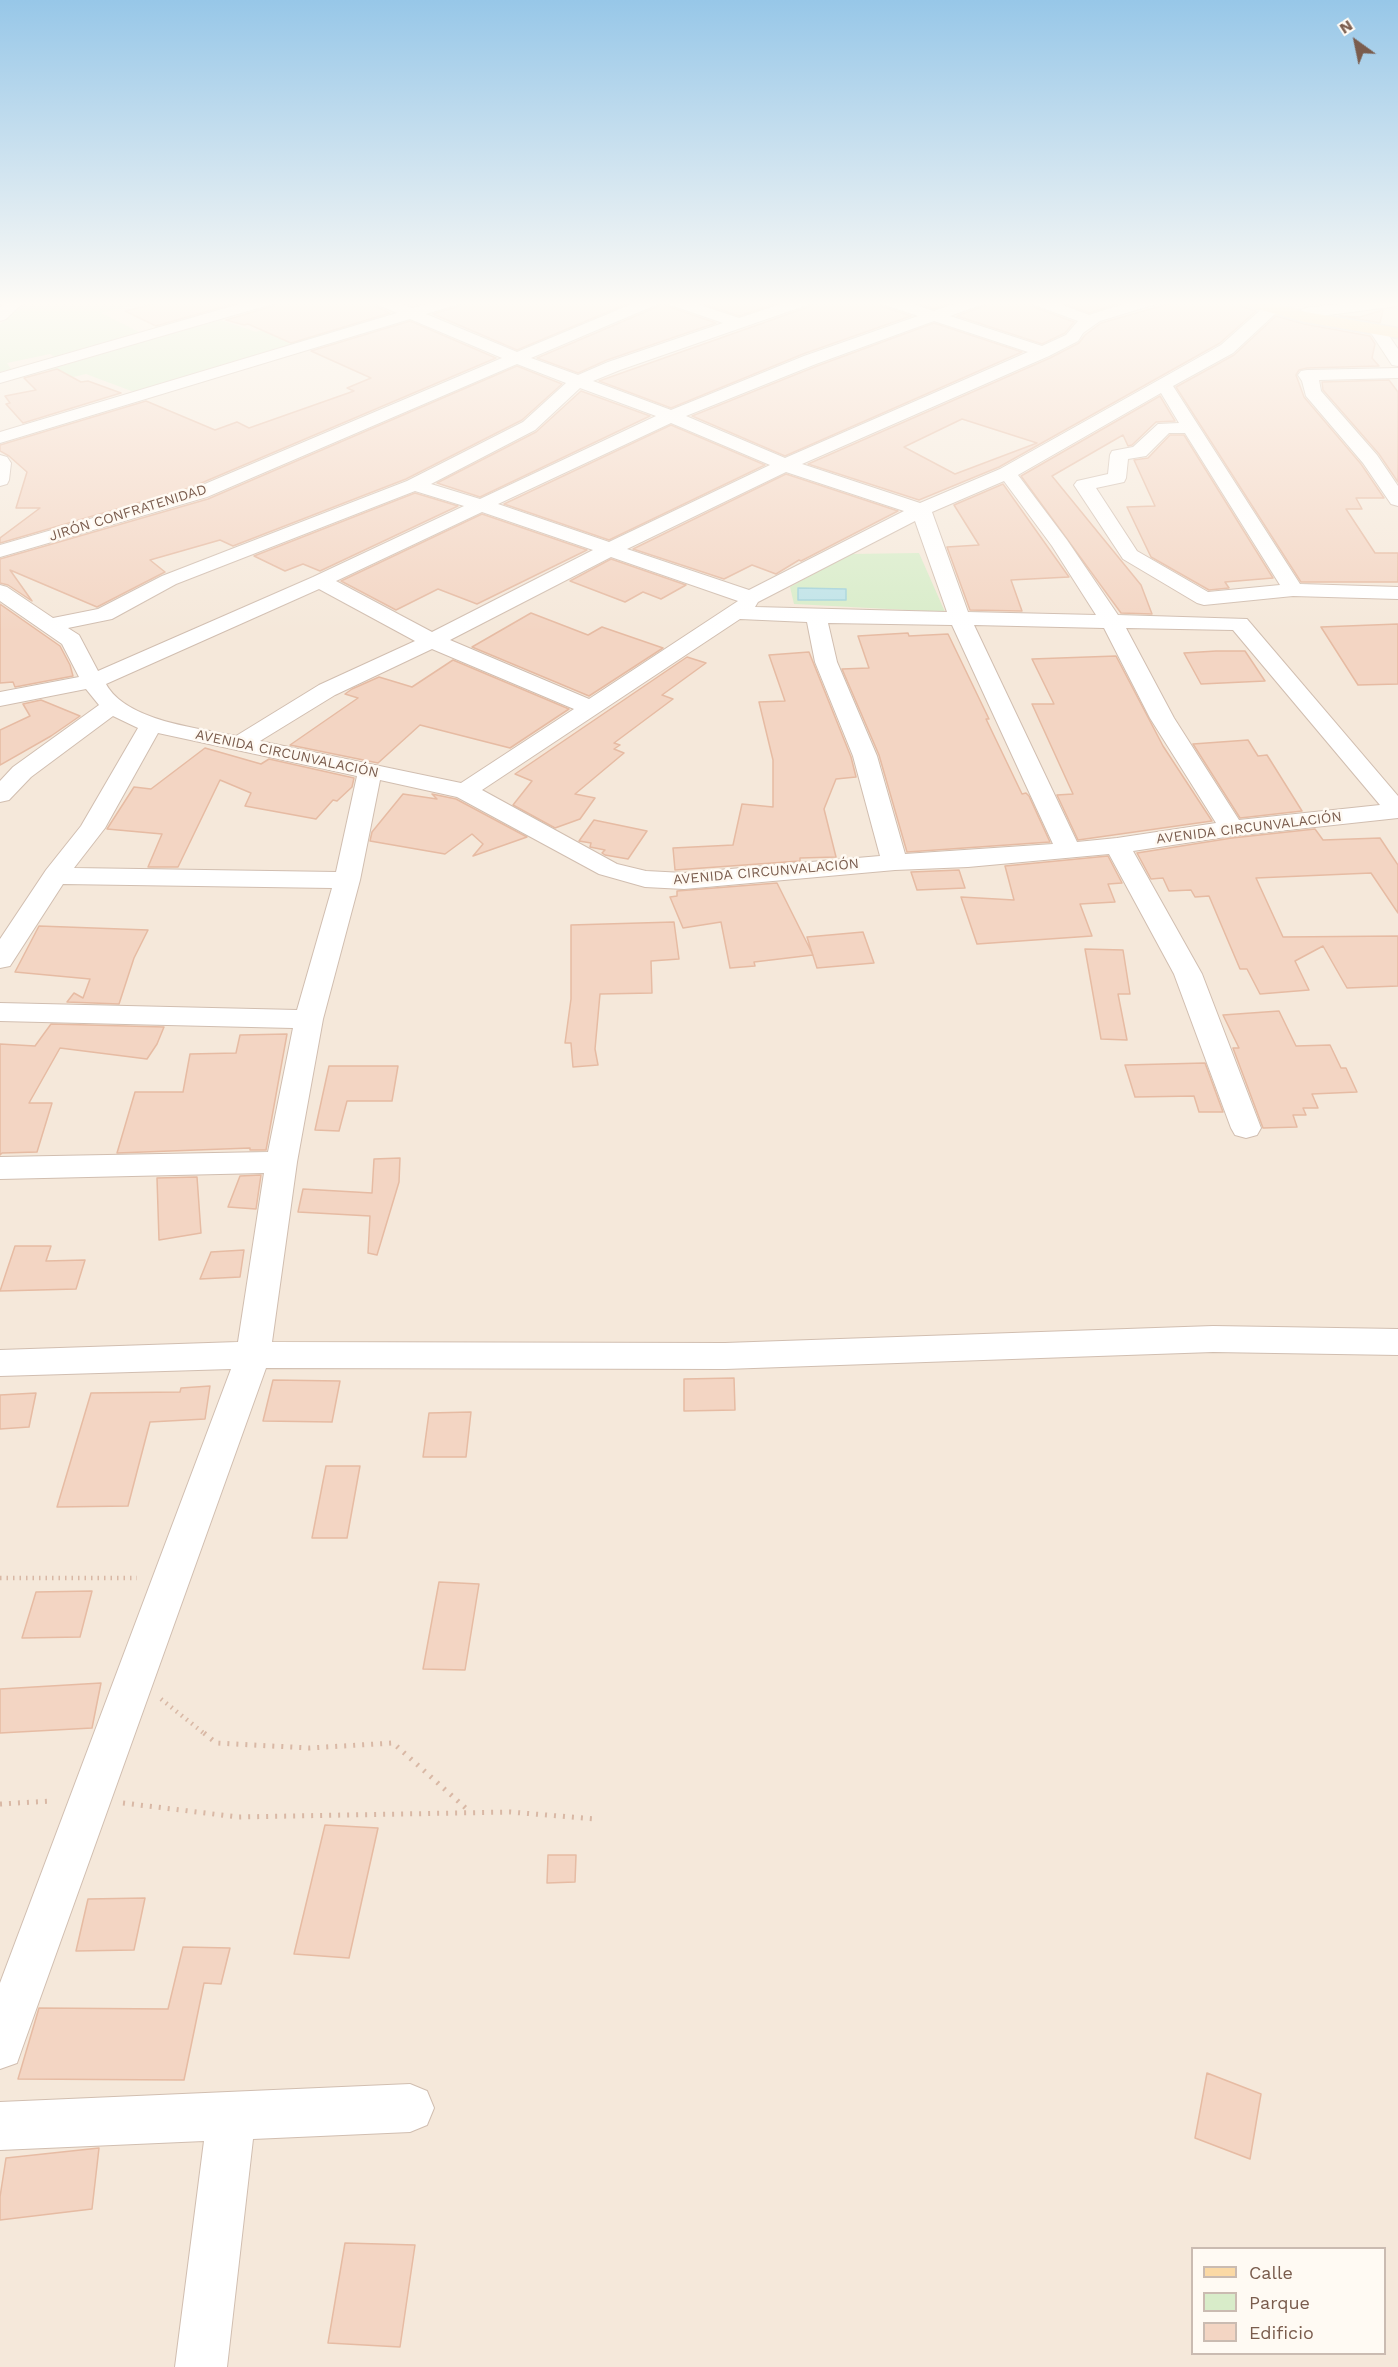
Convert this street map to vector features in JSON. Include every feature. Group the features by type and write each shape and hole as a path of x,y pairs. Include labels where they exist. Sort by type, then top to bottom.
{"street":[{"path":"0,438 89,411"},
{"name":"JIRÓN CONFRATENIDAD","path":"0,551 200,493 394,411"},
{"path":"50,625 104,614 169,580 414,485 529,426 545,411"},
{"path":"658,411 784,465 921,510"},
{"path":"0,699 94,681 320,581 682,411"},
{"path":"239,744 327,690 432,641 611,549 784,465 906,411"},
{"path":"465,791 743,605 921,510 1007,473 1116,411"},
{"path":"1181,411 1293,590"},
{"path":"1332,411 1380,459 1398,500"},
{"path":"1191,428 1164,428 1139,452 1119,455 1117,478 1084,485 1130,555 1204,599 1293,590 1398,593"},
{"path":"0,461 2,470 0,480"},
{"path":"1007,473 1060,544 1111,621 1162,718 1232,828"},
{"path":"414,485 611,549 743,605 816,616 1239,624 1398,811"},
{"path":"921,510 960,619 1068,849"},
{"path":"320,581 432,641 591,708"},
{"name":"AVENIDA CIRCUNVALACIÓN","path":"0,591 71,640 99,693 120,711 151,725 465,791 608,869 645,879 684,881 895,861 968,859 1118,846 1232,828 1398,811"},
{"path":"816,616 826,662 865,756 895,861"},
{"path":"0,795 22,772 113,705"},
{"path":"0,960 55,876 92,828 151,725"},
{"path":"0,2046 253,1355 281,1162 309,1019 347,880 370,772"},
{"path":"1118,846 1188,974 1246,1128"},
{"path":"55,876 347,880"},
{"path":"0,1012 309,1019"},
{"path":"0,1168 281,1162"},
{"path":"0,1363 253,1355 725,1356 1213,1339 1398,1342"},
{"path":"0,2126 410,2108"},
{"path":"201,2367 231,2116"}],"path":[{"path":"0,1578 149,1578 175,1567"},
{"path":"135,1678 216,1743 309,1748 393,1743 470,1812"},
{"path":"0,1804 91,1799 238,1817 510,1812 595,1820"}],"shaded area":[{"path":"0,411 1398,411 1398,2367 0,2367"}],"green space":[{"path":"919,553 945,612 794,604 790,587 849,554"}],"water":[{"path":"798,588 846,589 846,600 798,600"}],"building":[{"path":"13,411 61,411 23,423"},
{"path":"111,411 171,411 215,430 237,422 249,428 296,411 370,411 192,487 0,543 0,538 40,508 16,508 27,472 0,451 0,445"},
{"path":"411,411 531,411 522,420 406,479 233,546 220,540 150,560 165,572 97,607 10,570 32,601 8,585 0,583 0,559 208,499"},
{"path":"559,411 637,411 650,416 480,497 437,483 536,432"},
{"path":"703,411 886,411 785,456 692,416"},
{"path":"928,411 1098,411 999,467 919,500 808,464","holes":["962,419 1037,443 955,474 904,447"]},
{"path":"1133,411 1169,411 1175,421 1156,422 1132,445 1128,446 1123,435 1052,476 1141,585 1152,614 1121,613 1021,476"},
{"path":"1192,411 1316,411 1361,464 1384,498 1356,498 1362,509 1346,509 1375,553 1398,553 1398,582 1301,582"},
{"path":"1342,411 1398,411 1398,482 1379,454"},
{"path":"671,425 765,465 609,540 504,504"},
{"path":"1170,435 1184,435 1273,578 1225,582 1229,588 1209,590 1151,557 1127,507 1155,506 1134,460 1148,458"},
{"path":"786,474 898,511 799,560 776,574 752,565 724,579 633,549"},
{"path":"1003,484 1069,577 1011,580 1022,611 970,610 947,547 979,545 954,505"},
{"path":"415,493 458,506 320,571 303,564 285,571 254,556"},
{"path":"482,514 587,550 477,604 438,589 396,610 341,581"},
{"path":"611,559 686,585 661,599 643,592 625,602 570,581"},
{"path":"0,604 60,646 73,676 15,687 13,682 0,683"},
{"path":"531,613 588,635 602,627 663,648 589,696 472,647"},
{"path":"1398,624 1398,684 1358,685 1321,627"},
{"path":"908,633 909,636 948,634 1022,794 1026,793 1029,796 1050,842 907,852 879,755 842,669 869,668 858,636"},
{"path":"1245,651 1265,681 1201,684 1184,653"},
{"path":"809,652 851,757 856,777 836,779 824,809 836,857 800,858 800,861 675,870 673,848 733,845 742,804 773,807 773,760 759,702 785,701 769,655"},
{"path":"1116,656 1163,746 1212,821 1078,840 1057,795 1073,794 1032,704 1054,704 1032,659"},
{"path":"687,657 706,663 662,695 673,699 614,743 620,745 614,749 624,753 575,794 595,798 580,819 555,828 513,805 532,781 515,774"},
{"path":"453,660 569,709 510,748 420,725 378,763 290,745 358,698 345,694 352,689 379,677 412,687"},
{"path":"41,700 80,716 51,736 0,765 0,730 30,716 23,704"},
{"path":"1248,740 1258,756 1267,755 1302,811 1240,818 1193,744"},
{"path":"205,748 261,764 269,759 354,778 352,787 337,801 333,800 316,819 245,806 251,793 220,780 178,867 148,867 162,834 107,829 134,787 151,789"},
{"path":"403,794 437,799 432,794 456,799 527,837 473,856 483,844 472,834 445,854 370,841 372,832"},
{"path":"594,820 647,831 628,859 605,855 602,853 605,850 590,847 591,843 579,841"},
{"path":"1315,829 1323,840 1380,838 1398,865 1398,913 1371,873 1256,878 1283,937 1398,936 1398,986 1347,988 1323,946 1295,961 1309,990 1260,994 1247,969 1240,969 1209,896 1195,897 1191,890 1169,891 1163,878 1151,879 1137,853 1232,838"},
{"path":"1108,856 1122,883 1108,884 1115,902 1080,904 1092,936 977,944 961,897 1014,900 1005,866"},
{"path":"959,870 965,888 917,890 911,872"},
{"path":"777,883 813,955 754,962 755,966 730,968 721,922 683,928 670,897 677,896 677,891"},
{"path":"674,922 679,959 651,961 652,993 600,994 595,1049 598,1065 573,1067 571,1043 565,1043 571,999 571,925"},
{"path":"39,926 148,930 134,958 119,1004 67,1002 74,993 83,998 90,979 15,972"},
{"path":"863,932 874,963 817,968 807,937"},
{"path":"1085,949 1123,950 1130,994 1118,994 1127,1040 1101,1039"},
{"path":"1279,1011 1296,1046 1330,1045 1341,1068 1346,1068 1357,1092 1312,1094 1318,1108 1303,1108 1306,1115 1293,1115 1297,1127 1263,1128 1233,1048 1239,1048 1223,1015"},
{"path":"51,1024 164,1027 147,1059 60,1048 29,1103 52,1103 37,1152 2,1153 0,1155 0,1044 35,1046"},
{"path":"287,1034 266,1150 250,1150 250,1148 117,1153 135,1092 183,1092 190,1054 236,1053 240,1035"},
{"path":"1205,1063 1223,1112 1199,1112 1194,1096 1135,1097 1125,1065"},
{"path":"329,1066 398,1066 392,1101 347,1101 339,1131 315,1130"},
{"path":"400,1158 399,1182 377,1255 368,1253 370,1216 298,1212 303,1189 372,1193 374,1159"},
{"path":"261,1175 256,1209 228,1207 240,1176"},
{"path":"197,1177 201,1233 159,1240 157,1178"},
{"path":"15,1246 51,1246 46,1261 85,1260 76,1289 0,1291"},
{"path":"244,1250 240,1277 200,1279 211,1252"},
{"path":"734,1378 735,1410 684,1411 684,1379"},
{"path":"273,1380 340,1381 332,1422 263,1421"},
{"path":"210,1386 205,1419 150,1422 128,1506 57,1507 91,1393 180,1392 181,1388"},
{"path":"36,1393 29,1427 0,1429 0,1395"},
{"path":"471,1412 466,1457 423,1457 429,1413"},
{"path":"326,1466 360,1466 347,1538 312,1538"},
{"path":"439,1582 479,1584 465,1670 423,1669"},
{"path":"92,1591 80,1637 22,1638 36,1592"},
{"path":"101,1683 92,1728 0,1733 0,1689"},
{"path":"325,1825 378,1828 349,1958 294,1954"},
{"path":"548,1855 576,1855 575,1882 547,1883"},
{"path":"145,1898 134,1950 76,1951 88,1899"},
{"path":"183,1947 230,1948 221,1984 204,1983 184,2080 18,2079 39,2008 168,2009"},
{"path":"1207,2073 1261,2094 1250,2159 1195,2138"},
{"path":"99,2148 92,2209 0,2220 0,2197 6,2158"},
{"path":"345,2243 415,2245 400,2347 328,2343"}]}
